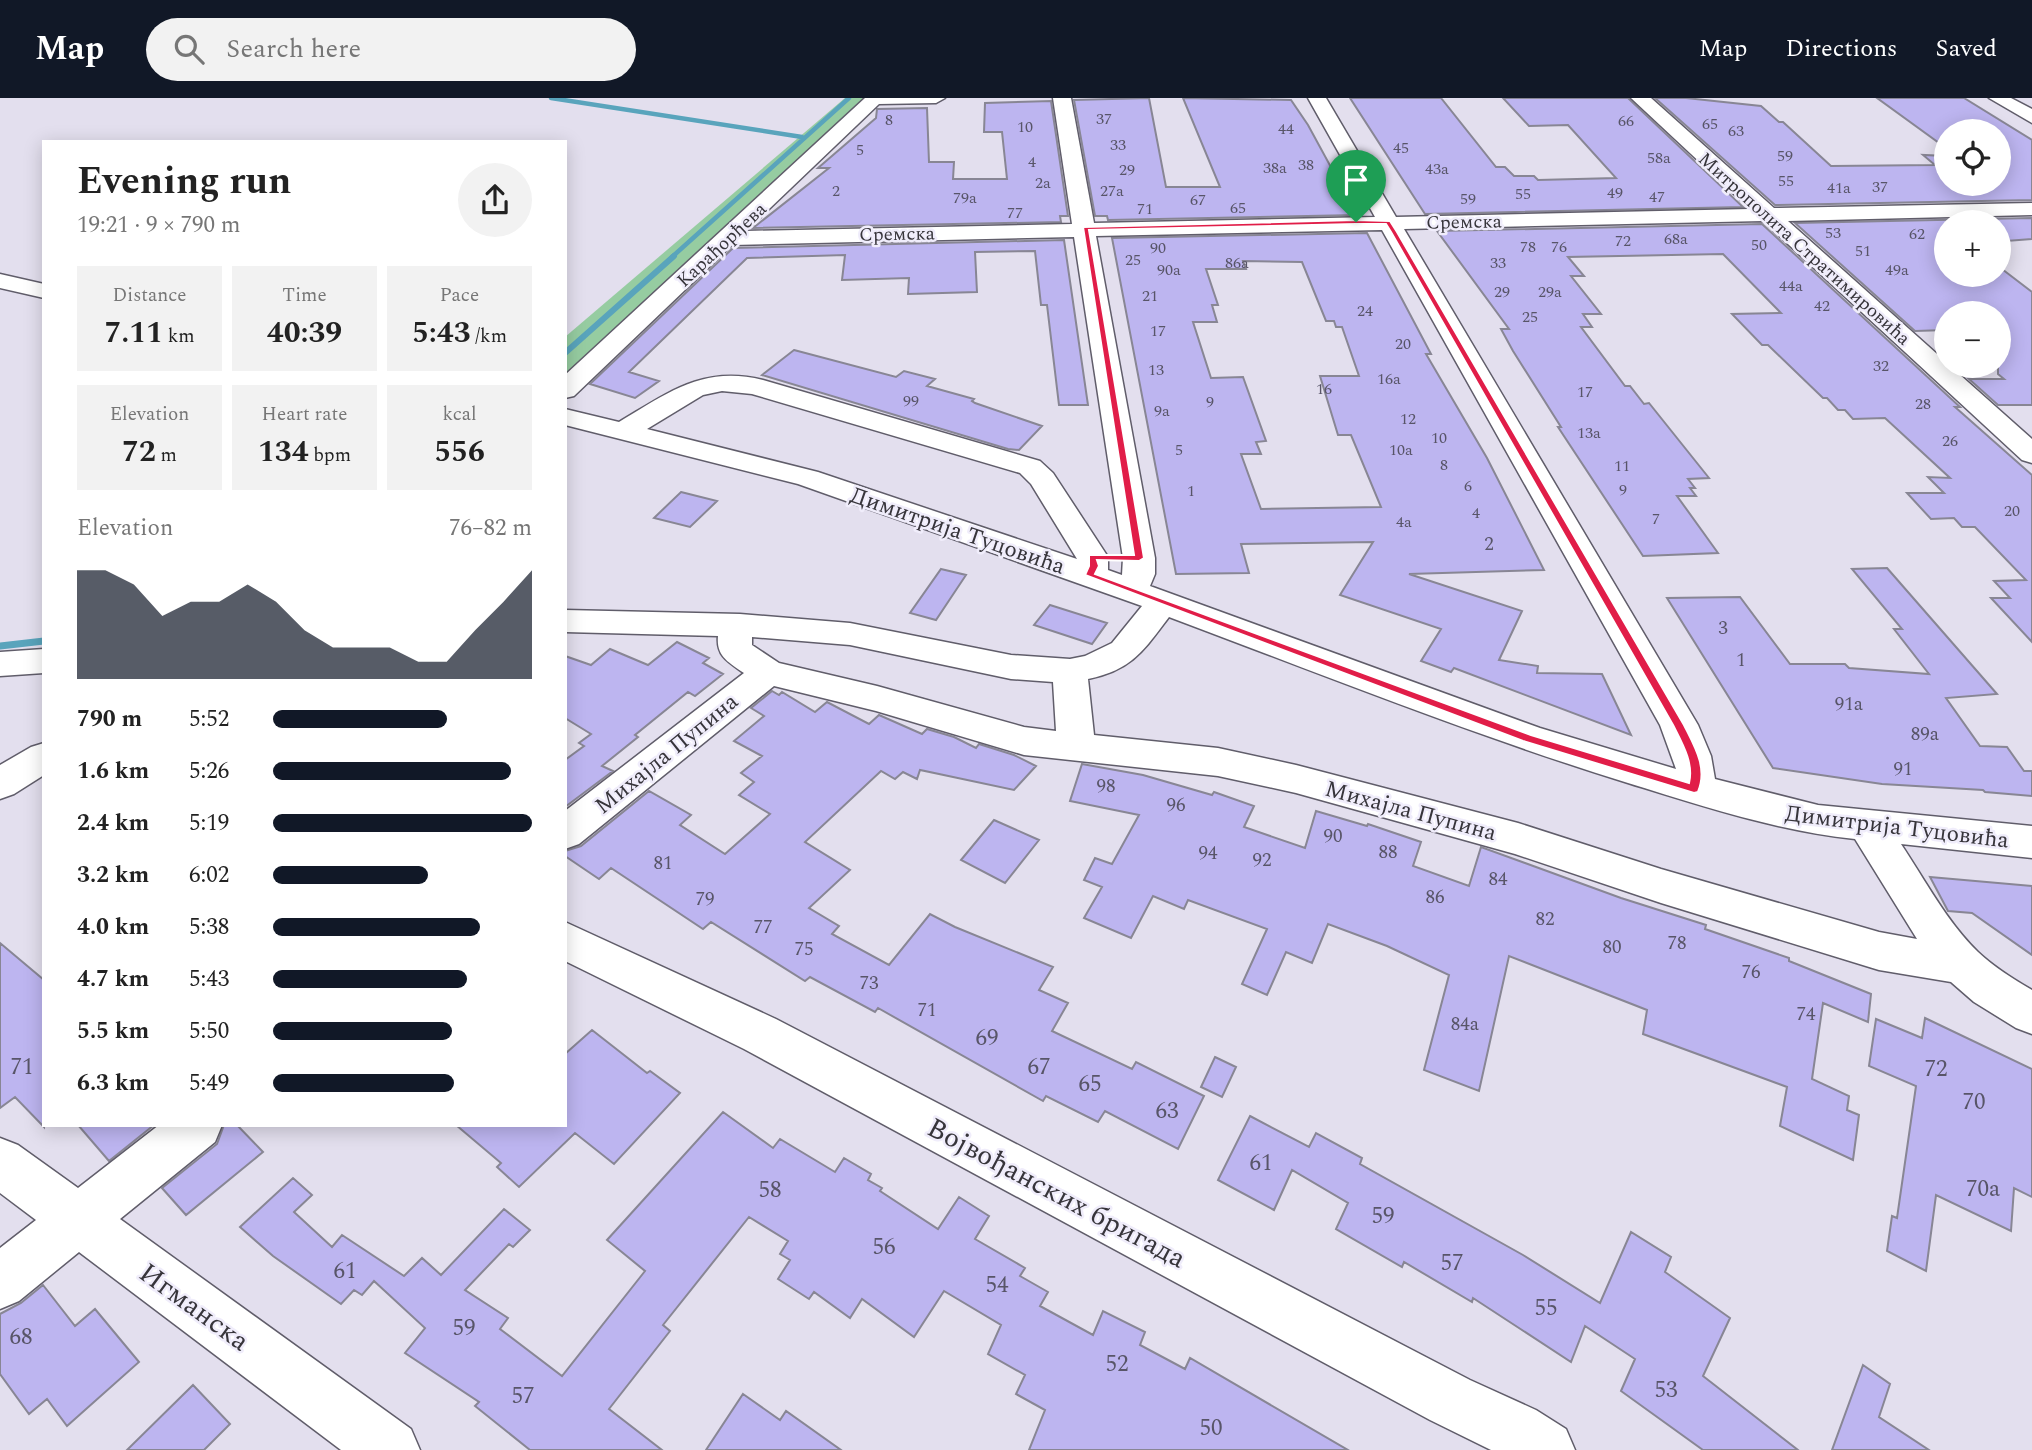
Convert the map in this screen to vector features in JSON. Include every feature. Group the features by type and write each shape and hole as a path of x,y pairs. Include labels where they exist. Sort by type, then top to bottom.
{"street":[{"path":"874,99 936,98"},
{"path":"567,621 740,625 850,634 1011,667 1070,671 1115,657 1130,645 1144,584 1062,98"},
{"path":"1317,98 1679,725 1693,755 1697,774 1694,789"},
{"name":"Митрополита Стратимировића","path":"1640,98 2032,454"},
{"path":"1998,98 2032,117"},
{"name":"Карађорђева","path":"567,388 874,99"},
{"name":"Сремска","path":"728,238 2032,209"},
{"path":"0,281 42,291"},
{"path":"623,432 694,389 722,383 754,386 1030,467 1044,480 1091,566"},
{"name":"Димитрија Туцовића","path":"567,418 808,478 1091,566 1144,584 1527,738 1694,789 1818,820 2032,842"},
{"name":"Михајла Пупина","path":"740,625 735,637 735,650 768,672 877,699 1024,741 1075,729 1296,779 1518,839 1661,886 1879,951 1953,954 1990,988 2032,1014"},
{"path":"0,664 42,660"},
{"path":"1070,671 1075,729"},
{"name":"Михајла Пупина","path":"567,831 768,672"},
{"path":"0,784 42,758"},
{"path":"1868,827 1953,954"},
{"name":"Војвођанских бригада","path":"567,941 760,1034 1545,1450"},
{"path":"0,1282 196,1127"},
{"name":"Игманска","path":"0,1162 390,1450"}],"green space":[{"path":"845,98 874,98 567,384 567,335"}],"building":[{"path":"1149,98 1166,187 1220,187 1183,98 1291,100 1308,125 1357,215 1108,220 1107,216 1095,216 1074,100"},
{"path":"1350,98 1441,98 1496,167 1505,167 1514,176 1534,176 1538,180 1616,178 1568,125 1529,126 1503,98 1628,98 1743,207 1425,214"},
{"path":"1655,98 1686,98 1761,106 1779,122 1783,122 1831,166 1934,165 1934,196 2011,196 2011,127 2032,140 2032,200 1775,205"},
{"path":"1877,98 1964,98 1998,119 1934,119 1934,139"},
{"path":"1051,101 1068,216 1060,216 1061,222 753,228 829,168 818,168 876,118 877,109 927,108 929,162 954,162 953,179 1007,179 1002,132 984,132 985,103"},
{"path":"1923,155 1934,155 1934,164"},
{"path":"2011,218 2032,218 2032,239 2011,241"},
{"path":"1934,220 1934,287 2011,287 2011,276 2032,292 2032,405 1998,405 1969,379 2011,378 2011,301 1934,301 1934,330 1915,331 1795,223"},
{"path":"1762,224 1960,407 1955,407 2032,475 2032,642 1991,598 2010,598 1994,581 2026,580 1975,527 1962,527 1954,518 1931,519 1907,493 1944,493 1928,477 1950,478 1885,418 1853,419 1845,410 1838,410 1827,398 1823,398 1768,345 1762,345 1732,314 1781,313 1723,254 1568,257 1584,276 1571,276 1601,314 1583,314 1592,327 1581,327 1625,386 1630,386 1644,404 1649,403 1709,478 1688,479 1695,488 1690,488 1696,496 1677,496 1718,553 1643,556 1558,427 1561,427 1501,329 1509,329 1437,231"},
{"path":"1367,233 1431,354 1426,354 1487,458 1544,570 1409,574 1522,611 1499,660 1538,666 1537,673 1602,674 1631,735 1454,668 1451,672 1421,661 1441,629 1340,595 1373,542 1241,544 1249,573 1176,574 1112,238","holes":["1243,261 1302,262 1326,321 1334,321 1336,327 1342,327 1359,376 1320,376 1338,435 1351,435 1381,507 1261,509 1241,454 1261,454 1256,442 1266,441 1243,377 1211,378 1193,322 1217,322 1212,305 1218,305 1206,269 1246,269"]},
{"path":"1064,240 1088,405 1059,405 1047,305 1041,305 1035,251 975,252 977,292 908,294 909,278 842,280 845,255 747,258 629,372 659,381 635,398 590,384 733,248"},
{"path":"794,350 896,377 904,371 935,379 927,386 974,399 972,401 975,403 1042,426 1019,450 1008,449 762,375"},
{"path":"681,492 717,501 690,527 654,518"},
{"path":"1887,568 1997,694 1946,698 1980,746 2007,747 2024,771 2032,771 2032,796 1882,784 1773,768 1667,598 1740,597 1790,664 1845,664 1849,668 1929,674 1894,629 1902,629 1852,569"},
{"path":"941,569 966,575 936,620 910,613"},
{"path":"1050,605 1107,623 1092,644 1034,625"},
{"path":"677,642 709,658 703,663 723,674 695,696 688,692 635,735 638,737 602,766 613,771 567,806 567,759 584,746 579,743 591,734 567,719 567,657 591,665 610,649 648,665"},
{"path":"772,691 779,695 782,692 815,712 827,702 869,724 879,715 922,734 927,729 954,737 976,748 979,744 1014,755 1036,766 1014,790 920,770 917,779 903,772 895,779 881,771 805,842 850,870 809,908 839,926 832,934 889,965 930,914 1053,967 1039,990 1068,1003 1052,1031 1132,1069 1136,1062 1204,1096 1178,1149 1105,1111 1098,1122 1046,1096 1043,1101 878,1008 875,1012 810,977 805,981 711,922 703,929 611,868 599,879 567,857 567,850 581,846 649,791 691,815 680,825 725,854 770,814 739,795 754,782 741,773 762,756 734,741 764,716 751,708"},
{"path":"1082,764 1143,775 1212,795 1214,792 1254,806 1244,827 1305,848 1316,811 1367,826 1368,824 1421,842 1413,866 1469,886 1481,847 1621,898 1706,925 1705,929 1789,958 1789,961 1871,994 1868,1022 1823,1003 1812,1079 1849,1096 1847,1110 1859,1115 1853,1160 1780,1126 1787,1087 1643,1034 1647,1010 1509,956 1479,1091 1424,1070 1449,975 1387,946 1328,924 1312,963 1286,952 1267,995 1242,984 1267,929 1188,900 1184,909 1153,896 1131,938 1084,918 1102,887 1084,880 1095,858 1112,864 1139,815 1070,801"},
{"path":"994,820 1039,840 1005,883 961,860"},
{"path":"1930,877 2032,886 2032,955 1972,913 1948,911"},
{"path":"0,943 42,978 42,1125 15,1097 0,1108"},
{"path":"1925,1018 2032,1069 2032,1197 2014,1188 2011,1231 1936,1195 1926,1271 1887,1251 1892,1216 1897,1218 1916,1086 1869,1066 1876,1019 1922,1038"},
{"path":"592,1030 647,1073 650,1071 680,1093 614,1164 575,1133 519,1187 497,1167 501,1163 458,1127 567,1127 567,1052"},
{"path":"1215,1057 1236,1067 1222,1097 1201,1087"},
{"path":"723,1112 773,1148 780,1139 835,1172 844,1158 871,1174 868,1180 882,1188 880,1191 938,1229 959,1197 989,1216 975,1239 1025,1268 1020,1276 1048,1292 1040,1306 1093,1335 1103,1311 1145,1332 1140,1345 1185,1369 1190,1358 1348,1450 1029,1450 1045,1410 1016,1394 1025,1375 988,1354 1001,1325 944,1291 914,1337 862,1299 850,1318 814,1292 809,1299 778,1279 790,1260 780,1254 788,1241 749,1217 663,1325 670,1331 609,1409 662,1450 530,1450 475,1406 479,1402 405,1353 425,1328 374,1281 362,1295 354,1290 341,1304 273,1256 240,1227 293,1178 312,1195 294,1212 332,1247 342,1235 404,1276 422,1258 441,1275 504,1209 530,1230 513,1247 509,1244 465,1290 508,1318 500,1329 562,1376 645,1271 607,1240"},
{"path":"1250,1116 1309,1147 1316,1133 1362,1158 1360,1164 1523,1255 1600,1303 1631,1232 1671,1257 1665,1272 1730,1318 1703,1376 1798,1450 1703,1450 1621,1391 1635,1359 1585,1326 1571,1362 1473,1298 1472,1302 1404,1262 1402,1267 1336,1229 1348,1203 1292,1170 1274,1210 1218,1180"},
{"path":"80,1127 152,1127 109,1161"},
{"path":"223,1127 239,1127 263,1152 186,1215 162,1188 217,1144"},
{"path":"43,1285 75,1326 95,1309 139,1362 67,1426 47,1399 29,1414 0,1374 0,1314 21,1303"},
{"path":"1863,1365 1890,1384 1879,1417 1929,1450 1832,1450"},
{"path":"193,1385 230,1424 204,1450 127,1450"},
{"path":"743,1394 780,1420 786,1411 841,1450 706,1450"}],"waterway":[{"path":"551,98 802,137"},
{"path":"672,257 849,98"},
{"path":"567,351 674,256"},
{"path":"0,646 42,641"}],"route":[{"path":"1356,222 1388,222 1394,232 1679,725 1693,755 1697,774 1694,789 1527,738 1090,575 1094,566 1092,557 1139,558 1085,229 1356,222"}]}
